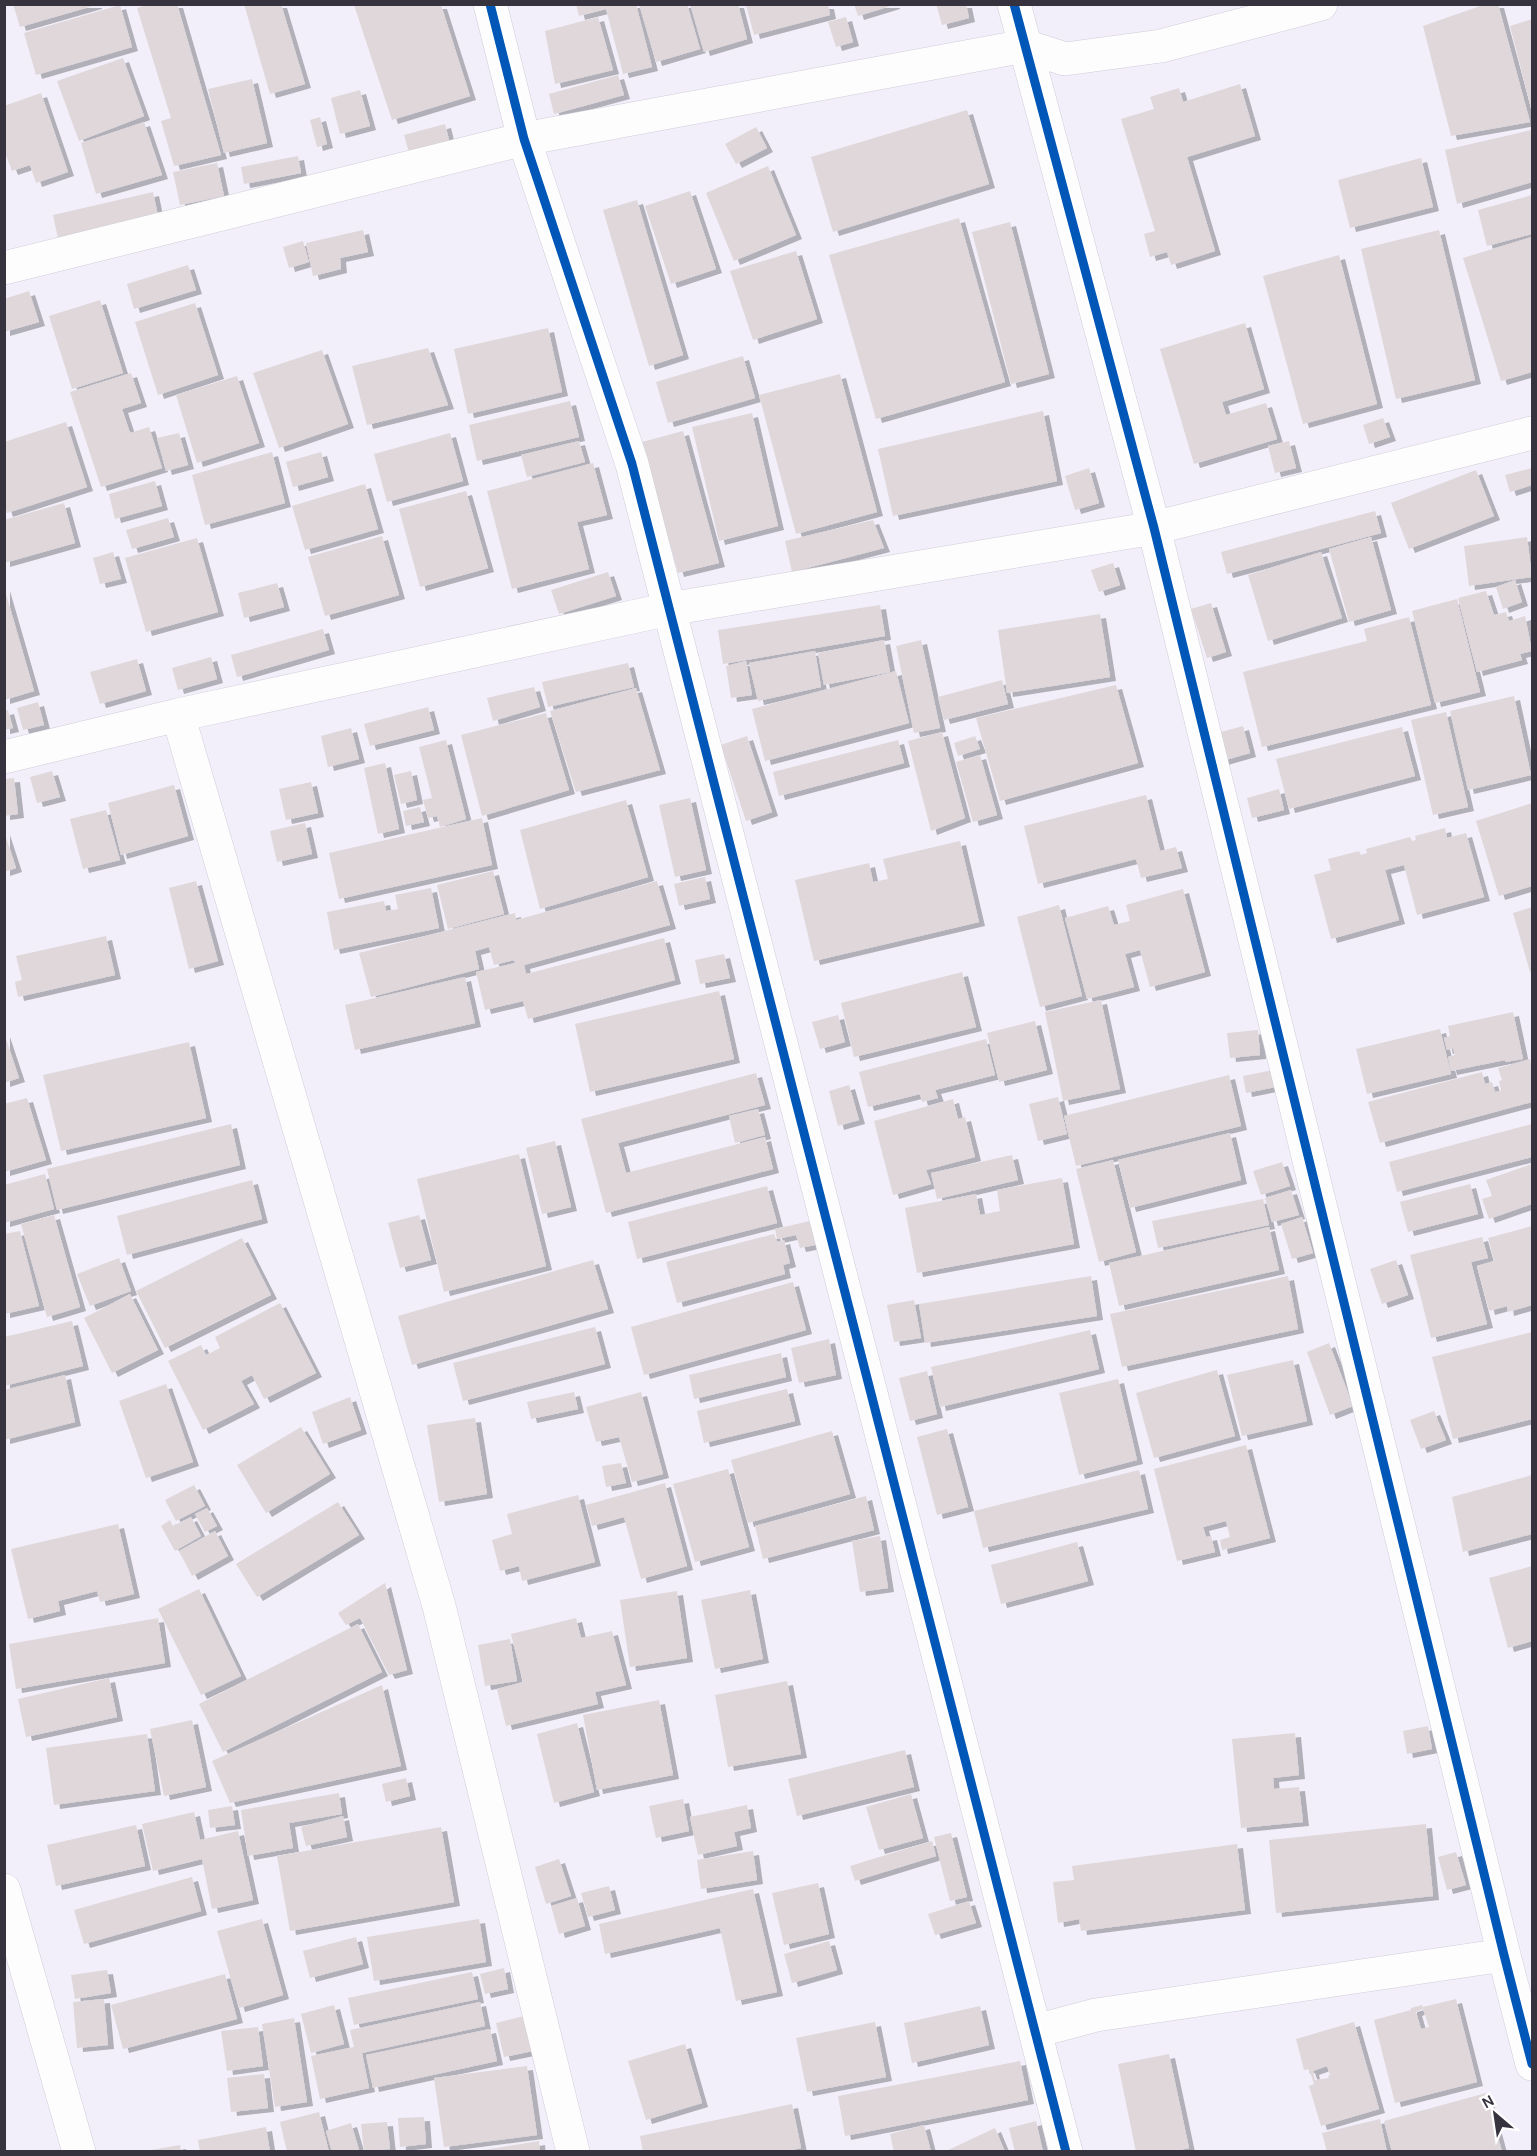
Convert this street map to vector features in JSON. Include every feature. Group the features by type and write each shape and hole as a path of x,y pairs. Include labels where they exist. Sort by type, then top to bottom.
{"street":[{"path":"490,4 524,139 632,464 1066,2151"},
{"path":"1014,4 1154,528 1504,1955 1533,2064"},
{"path":"4,268 524,139 1025,46 1065,59 1150,47 1321,4"},
{"path":"4,757 178,715 669,609 1154,528 1533,433"},
{"path":"178,715 439,1606 573,2151"},
{"path":"4,1890 79,2151"},
{"path":"1036,2031 1096,2015 1504,1955"}],"building":[{"path":"13,4 96,4 96,5 20,27"},
{"path":"150,4 177,4 221,155 174,166 161,121 171,118 137,8"},
{"path":"244,4 281,4 305,84 270,94"},
{"path":"576,4 636,4 652,67 623,74 606,9 579,16"},
{"path":"639,4 687,4 700,49 656,62"},
{"path":"690,4 738,4 747,39 704,52"},
{"path":"854,4 894,4 894,5 858,16"},
{"path":"936,4 966,4 969,18 942,25"},
{"path":"1486,4 1498,4 1530,122 1451,136 1423,26"},
{"path":"120,5 132,47 36,75 24,33"},
{"path":"354,5 441,5 470,96 392,120"},
{"path":"746,5 828,5 830,15 754,35"},
{"path":"598,17 613,70 555,84 545,31"},
{"path":"846,17 853,42 836,47 828,22"},
{"path":"1532,19 1532,112 1510,26"},
{"path":"123,58 144,116 79,141 57,81"},
{"path":"618,75 624,95 554,114 549,94"},
{"path":"252,79 267,143 224,153 208,89"},
{"path":"1240,84 1255,136 1187,157 1215,251 1171,265 1167,252 1150,257 1144,234 1155,231 1121,119 1154,109 1150,97 1179,88 1183,102"},
{"path":"360,90 370,126 340,134 331,98"},
{"path":"41,93 68,172 36,183 30,165 12,171 4,150 4,106"},
{"path":"967,110 989,184 833,232 811,157"},
{"path":"320,117 327,144 317,147 310,120"},
{"path":"144,122 162,175 96,194 81,143"},
{"path":"445,124 451,148 411,159 404,135"},
{"path":"756,127 767,148 736,164 725,144"},
{"path":"1531,130 1532,182 1457,204 1445,150"},
{"path":"298,156 301,173 244,184 241,167"},
{"path":"1421,158 1433,207 1350,228 1338,180"},
{"path":"217,163 224,196 180,205 173,172"},
{"path":"768,166 796,235 734,261 706,193"},
{"path":"690,191 716,269 671,284 645,206"},
{"path":"153,192 158,216 59,243 53,215"},
{"path":"1532,195 1532,234 1487,246 1478,210"},
{"path":"637,200 683,355 649,366 603,210"},
{"path":"959,218 1005,382 876,419 829,255"},
{"path":"1010,222 1049,374 1011,384 972,232"},
{"path":"363,230 368,252 340,258 341,269 313,276 306,243"},
{"path":"1439,230 1475,380 1396,399 1361,249"},
{"path":"1532,237 1532,372 1501,381 1463,258"},
{"path":"303,241 309,262 289,268 283,247"},
{"path":"796,251 817,319 753,340 730,271"},
{"path":"1339,255 1377,404 1303,424 1263,276"},
{"path":"188,265 196,290 134,309 127,284"},
{"path":"29,291 39,322 4,332 4,299"},
{"path":"100,300 123,373 72,389 49,316"},
{"path":"195,303 218,375 158,395 135,322"},
{"path":"1245,323 1264,389 1222,402 1226,415 1266,403 1277,439 1194,464 1160,349"},
{"path":"548,328 562,392 468,414 454,349"},
{"path":"428,348 448,405 367,425 352,366"},
{"path":"322,350 348,424 279,448 253,373"},
{"path":"743,356 755,398 668,423 656,382"},
{"path":"131,373 141,403 122,409 130,433 149,427 162,468 101,487 70,392"},
{"path":"840,374 877,512 796,534 759,395"},
{"path":"237,376 259,443 197,463 176,395"},
{"path":"570,401 579,437 477,461 469,425"},
{"path":"1043,411 1057,481 893,516 878,449"},
{"path":"752,413 778,526 719,541 692,427"},
{"path":"1383,418 1390,437 1369,444 1363,425"},
{"path":"66,422 87,487 7,513 4,504 4,442"},
{"path":"683,431 719,563 678,573 642,442"},
{"path":"179,433 188,465 166,471 157,438"},
{"path":"450,433 463,481 387,502 374,454"},
{"path":"579,441 585,462 527,477 521,455"},
{"path":"1289,441 1296,468 1275,473 1268,446"},
{"path":"272,452 285,503 205,525 192,475"},
{"path":"321,452 328,477 293,487 286,462"},
{"path":"593,463 607,515 577,522 589,569 512,589 487,491"},
{"path":"1089,468 1099,503 1075,510 1065,476"},
{"path":"1532,468 1532,485 1510,492 1505,475"},
{"path":"1476,470 1494,516 1409,549 1391,503"},
{"path":"155,481 162,506 115,519 109,494"},
{"path":"365,484 378,529 305,550 292,506"},
{"path":"466,491 488,568 420,587 399,509"},
{"path":"64,503 75,543 4,563 4,520"},
{"path":"1375,511 1381,533 1227,574 1221,552"},
{"path":"168,518 174,537 132,549 126,530"},
{"path":"873,520 884,548 792,572 785,541"},
{"path":"382,536 399,595 325,616 308,557"},
{"path":"1371,537 1391,610 1349,622 1329,549"},
{"path":"1527,537 1532,577 1469,586 1464,546"},
{"path":"197,538 218,612 146,632 125,558"},
{"path":"113,552 121,579 100,584 93,558"},
{"path":"1321,552 1342,618 1268,641 1248,575"},
{"path":"1113,563 1120,585 1099,592 1091,570"},
{"path":"608,572 616,596 559,614 551,590"},
{"path":"1515,580 1522,602 1503,609 1496,587"},
{"path":"277,583 284,607 244,618 238,593"},
{"path":"4,587 34,691 4,700"},
{"path":"1486,591 1494,615 1506,612 1509,621 1525,616 1532,651 1520,654 1522,660 1477,672 1458,598"},
{"path":"1457,599 1480,692 1435,703 1412,611"},
{"path":"1211,603 1226,652 1207,658 1191,609"},
{"path":"880,605 885,636 723,664 718,630"},
{"path":"1100,614 1110,677 1007,693 998,630"},
{"path":"1409,617 1431,705 1262,747 1243,672 1367,641 1364,629"},
{"path":"323,629 329,650 237,677 231,655"},
{"path":"884,640 890,672 824,685 818,653"},
{"path":"921,640 940,728 914,733 896,646"},
{"path":"815,651 821,687 758,701 749,663"},
{"path":"211,657 217,679 178,690 172,668"},
{"path":"137,659 146,691 100,704 90,672"},
{"path":"746,661 752,695 731,698 726,666"},
{"path":"628,663 634,687 548,707 542,682"},
{"path":"896,671 909,723 765,761 752,709"},
{"path":"1002,680 1008,704 944,720 938,697"},
{"path":"1116,685 1138,763 1000,801 976,718"},
{"path":"534,687 540,707 493,721 487,698"},
{"path":"636,688 660,770 576,792 550,711"},
{"path":"1514,696 1531,775 1468,790 1450,711"},
{"path":"38,702 44,725 23,730 17,708"},
{"path":"428,707 434,730 370,746 364,724"},
{"path":"8,710 13,728 4,730 4,711"},
{"path":"1446,712 1468,807 1433,815 1411,720"},
{"path":"546,713 569,790 482,816 461,735"},
{"path":"1243,726 1250,753 1222,761 1214,734"},
{"path":"1402,727 1415,776 1289,809 1276,759"},
{"path":"351,728 359,759 328,767 321,736"},
{"path":"942,732 965,818 931,831 908,741"},
{"path":"747,736 772,812 746,821 721,745"},
{"path":"975,736 980,749 958,756 954,743"},
{"path":"446,740 466,819 440,827 437,816 428,818 423,800 432,798 419,747"},
{"path":"898,740 904,763 779,796 773,772"},
{"path":"980,755 997,815 973,822 956,762"},
{"path":"385,763 399,829 378,834 364,768"},
{"path":"52,771 60,797 37,803 30,777"},
{"path":"411,771 417,800 401,804 394,775"},
{"path":"14,778 18,814 4,816 4,779"},
{"path":"311,782 318,813 286,820 279,789"},
{"path":"174,785 188,836 121,855 108,803"},
{"path":"1279,789 1284,810 1252,818 1247,798"},
{"path":"1146,795 1160,851 1176,847 1182,868 1141,878 1136,859 1038,884 1024,826"},
{"path":"690,798 706,870 675,877 659,805"},
{"path":"626,800 648,877 540,909 520,830"},
{"path":"1532,803 1532,886 1499,896 1476,821"},
{"path":"420,807 424,822 406,826 403,811"},
{"path":"106,810 120,860 83,869 70,819"},
{"path":"482,818 492,865 339,899 329,853"},
{"path":"305,823 312,854 277,862 270,831"},
{"path":"1445,828 1447,838 1466,833 1484,897 1417,915 1404,865 1385,870 1399,920 1331,939 1314,875 1331,870 1328,859 1359,851 1361,855 1367,853 1366,849 1410,837 1412,841 1416,840 1415,836"},
{"path":"4,831 16,868 4,872"},
{"path":"960,841 979,922 814,961 795,880 869,863 873,882 888,879 883,859"},
{"path":"493,871 504,914 448,929 437,885"},
{"path":"705,877 710,899 679,906 674,884"},
{"path":"196,881 218,961 189,969 169,888"},
{"path":"657,881 670,925 524,965 526,974 664,938 675,980 528,1019 523,1001 485,1010 476,972 515,963 514,960 494,965 489,947 475,951 479,969 371,997 359,953 515,913 516,920"},
{"path":"431,888 439,928 334,950 327,912 384,901 386,911 398,909 395,895"},
{"path":"1183,889 1205,972 1150,987 1140,950 1125,954 1134,987 1087,999 1065,918 1108,906 1114,925 1130,921 1126,905"},
{"path":"1059,905 1082,996 1040,1007 1017,917"},
{"path":"1532,907 1532,971 1530,972 1513,913"},
{"path":"106,936 115,975 18,997 15,982 22,980 16,956"},
{"path":"724,954 730,978 700,984 695,960"},
{"path":"962,972 976,1027 854,1057 841,1003"},
{"path":"465,977 475,1023 355,1050 345,1005"},
{"path":"719,991 734,1059 590,1092 575,1024"},
{"path":"1101,1000 1120,1089 1063,1101 1045,1012"},
{"path":"1513,1012 1523,1059 1505,1062 1505,1060 1451,1071 1448,1057 1455,1055 1453,1048 1447,1050 1444,1038 1450,1036 1448,1026"},
{"path":"838,1015 845,1042 820,1049 812,1022"},
{"path":"1035,1021 1047,1070 999,1082 987,1033"},
{"path":"1440,1029 1451,1074 1367,1094 1356,1049"},
{"path":"1258,1030 1260,1055 1230,1058 1227,1033"},
{"path":"4,1033 19,1078 4,1083"},
{"path":"986,1039 995,1075 935,1090 938,1098 922,1102 920,1094 868,1107 859,1072"},
{"path":"189,1042 206,1118 61,1151 43,1075"},
{"path":"1530,1059 1532,1102 1380,1143 1368,1102 1482,1072 1485,1084 1492,1082 1495,1092 1501,1091 1499,1081 1502,1080 1498,1068"},
{"path":"1273,1070 1276,1087 1246,1093 1243,1076"},
{"path":"756,1073 765,1105 618,1143 626,1173 765,1137 773,1169 606,1213 581,1119"},
{"path":"1229,1075 1241,1126 1076,1166 1064,1116"},
{"path":"849,1085 859,1120 838,1126 829,1091"},
{"path":"1058,1097 1067,1134 1038,1141 1029,1104"},
{"path":"27,1098 46,1160 4,1172 4,1104"},
{"path":"953,1099 958,1119 965,1117 975,1157 926,1170 931,1184 893,1195 874,1121"},
{"path":"758,1109 765,1135 735,1143 729,1116"},
{"path":"231,1124 240,1165 57,1210 47,1169"},
{"path":"1532,1124 1532,1157 1397,1192 1389,1162"},
{"path":"1230,1133 1241,1180 1130,1208 1118,1160"},
{"path":"555,1141 571,1207 542,1214 526,1148"},
{"path":"519,1154 546,1266 444,1292 417,1179"},
{"path":"1012,1155 1018,1180 937,1199 931,1173"},
{"path":"1113,1160 1136,1252 1099,1262 1076,1169"},
{"path":"1282,1162 1290,1186 1261,1195 1253,1171"},
{"path":"1532,1164 1532,1204 1489,1219 1482,1199 1492,1196 1486,1180"},
{"path":"45,1174 54,1209 4,1223 4,1185"},
{"path":"1062,1178 1074,1244 917,1273 905,1208 976,1194 980,1215 1000,1211 997,1190"},
{"path":"252,1180 262,1219 127,1255 117,1216"},
{"path":"1470,1184 1478,1214 1408,1232 1400,1202"},
{"path":"767,1186 777,1223 637,1259 628,1222"},
{"path":"1291,1190 1299,1215 1272,1222 1265,1198"},
{"path":"1263,1199 1269,1225 1158,1248 1152,1221"},
{"path":"54,1215 80,1307 47,1317 21,1224"},
{"path":"419,1215 431,1260 400,1268 388,1223"},
{"path":"1302,1217 1313,1253 1292,1259 1281,1224"},
{"path":"810,1221 815,1245 800,1248 796,1235 777,1239 775,1229"},
{"path":"1532,1226 1532,1305 1508,1312 1507,1306 1489,1311 1477,1266 1494,1261 1488,1238"},
{"path":"1269,1227 1279,1270 1119,1306 1109,1263"},
{"path":"20,1231 39,1306 4,1314 4,1234"},
{"path":"774,1234 777,1242 784,1240 790,1263 783,1265 785,1274 677,1303 666,1262"},
{"path":"1482,1237 1488,1258 1471,1262 1487,1324 1431,1338 1410,1255"},
{"path":"242,1238 271,1295 165,1348 136,1291"},
{"path":"119,1258 131,1291 90,1306 77,1274"},
{"path":"593,1260 608,1309 412,1365 398,1316"},
{"path":"1396,1260 1408,1295 1382,1304 1370,1269"},
{"path":"1091,1276 1097,1316 925,1343 919,1304"},
{"path":"1288,1276 1298,1329 1122,1367 1110,1314"},
{"path":"793,1282 806,1330 644,1375 631,1327"},
{"path":"130,1294 158,1350 112,1373 84,1318"},
{"path":"914,1300 921,1338 894,1342 887,1305"},
{"path":"280,1303 316,1373 264,1399 252,1375 241,1381 254,1404 203,1430 168,1361 201,1345 206,1355 220,1348 215,1337"},
{"path":"72,1321 83,1366 4,1386 4,1337"},
{"path":"595,1327 605,1364 463,1401 453,1363"},
{"path":"1090,1330 1099,1369 940,1407 931,1367"},
{"path":"1532,1332 1532,1419 1453,1439 1432,1357"},
{"path":"829,1339 836,1375 799,1383 791,1348"},
{"path":"1329,1343 1353,1406 1330,1415 1307,1352"},
{"path":"781,1353 786,1377 694,1399 689,1375"},
{"path":"1293,1360 1307,1421 1242,1436 1227,1375"},
{"path":"1217,1370 1235,1436 1154,1458 1136,1393"},
{"path":"927,1371 937,1414 910,1421 899,1378"},
{"path":"65,1375 75,1422 4,1440 4,1390"},
{"path":"1118,1379 1137,1460 1079,1475 1059,1393"},
{"path":"166,1384 193,1462 146,1478 119,1401"},
{"path":"787,1389 795,1421 704,1443 697,1411"},
{"path":"574,1392 578,1409 531,1419 527,1402"},
{"path":"641,1392 663,1474 632,1482 619,1437 596,1442 586,1407"},
{"path":"350,1397 361,1430 323,1444 312,1412"},
{"path":"1434,1411 1446,1440 1421,1449 1410,1420"},
{"path":"475,1418 487,1494 439,1502 427,1425"},
{"path":"301,1427 330,1474 266,1513 237,1465"},
{"path":"947,1429 968,1507 937,1515 917,1437"},
{"path":"832,1431 850,1494 748,1523 731,1460"},
{"path":"1246,1445 1270,1538 1222,1550 1220,1540 1230,1537 1226,1521 1203,1527 1206,1537 1211,1536 1215,1552 1177,1561 1154,1469"},
{"path":"621,1463 626,1483 606,1487 602,1466"},
{"path":"728,1469 749,1547 695,1562 673,1484"},
{"path":"1139,1470 1148,1509 983,1548 974,1511"},
{"path":"1532,1475 1532,1534 1463,1552 1452,1497"},
{"path":"665,1483 687,1566 641,1579 624,1517 592,1526 586,1505"},
{"path":"194,1485 205,1506 176,1521 165,1500"},
{"path":"578,1495 595,1562 522,1581 519,1566 500,1571 492,1540 512,1534 507,1514"},
{"path":"866,1496 874,1530 763,1559 755,1526"},
{"path":"338,1502 359,1535 257,1597 236,1564"},
{"path":"207,1508 217,1526 205,1532 195,1514"},
{"path":"191,1517 201,1536 175,1551 161,1526 170,1520 173,1526"},
{"path":"118,1524 134,1594 100,1602 97,1591 58,1601 60,1611 28,1619 11,1549"},
{"path":"215,1531 228,1556 192,1576 179,1551"},
{"path":"880,1536 888,1588 860,1592 852,1541"},
{"path":"1077,1542 1088,1581 1001,1604 991,1565"},
{"path":"1532,1566 1532,1641 1508,1648 1489,1578"},
{"path":"385,1583 407,1670 389,1675 360,1618 346,1625 338,1613"},
{"path":"199,1589 241,1676 201,1695 158,1609"},
{"path":"750,1590 763,1659 715,1669 701,1600"},
{"path":"677,1591 687,1658 630,1667 620,1600"},
{"path":"158,1618 165,1663 16,1689 9,1644"},
{"path":"576,1618 581,1638 612,1631 626,1685 595,1692 598,1704 506,1726 497,1689 523,1682 511,1634"},
{"path":"358,1624 382,1672 223,1752 199,1704"},
{"path":"510,1639 517,1681 485,1686 478,1645"},
{"path":"109,1678 117,1717 26,1737 18,1699"},
{"path":"787,1681 801,1754 728,1767 715,1695"},
{"path":"382,1685 401,1766 230,1803 212,1761"},
{"path":"659,1700 673,1775 597,1790 583,1715"},
{"path":"192,1720 206,1787 164,1796 150,1729"},
{"path":"577,1723 594,1792 554,1803 537,1734"},
{"path":"1428,1726 1432,1749 1407,1754 1403,1731"},
{"path":"1295,1733 1299,1775 1273,1778 1274,1789 1299,1787 1303,1822 1241,1828 1232,1739"},
{"path":"147,1734 155,1791 54,1805 46,1748"},
{"path":"905,1750 914,1787 797,1816 788,1779"},
{"path":"406,1778 410,1796 386,1802 382,1784"},
{"path":"339,1793 342,1814 289,1823 293,1848 248,1856 241,1810"},
{"path":"911,1794 923,1838 879,1850 866,1807"},
{"path":"683,1799 689,1831 656,1838 649,1806"},
{"path":"747,1805 751,1828 734,1832 737,1846 698,1855 690,1817"},
{"path":"232,1806 235,1825 210,1828 208,1810"},
{"path":"194,1812 200,1840 238,1831 253,1900 212,1909 202,1859 153,1871 142,1824"},
{"path":"343,1816 347,1837 306,1846 301,1827"},
{"path":"1426,1824 1433,1896 1276,1913 1269,1840"},
{"path":"136,1825 145,1866 56,1886 47,1845"},
{"path":"441,1827 454,1902 290,1931 277,1856"},
{"path":"951,1833 967,1897 950,1901 934,1837"},
{"path":"932,1841 936,1856 855,1881 850,1866"},
{"path":"1237,1844 1245,1910 1081,1931 1079,1919 1058,1923 1053,1882 1074,1880 1072,1866"},
{"path":"753,1851 757,1880 701,1889 697,1860"},
{"path":"1456,1852 1466,1885 1447,1890 1438,1857"},
{"path":"559,1859 571,1896 546,1904 535,1867"},
{"path":"192,1877 201,1911 84,1944 74,1910"},
{"path":"818,1883 829,1934 784,1945 772,1893"},
{"path":"609,1886 615,1910 588,1917 581,1893"},
{"path":"753,1889 777,1992 736,2001 720,1928 605,1954 599,1924"},
{"path":"577,1898 585,1926 559,1934 551,1906"},
{"path":"969,1901 976,1923 935,1935 928,1914"},
{"path":"262,1919 283,1995 239,2008 217,1931"},
{"path":"479,1919 486,1962 374,1981 367,1937"},
{"path":"356,1937 363,1964 310,1978 303,1951"},
{"path":"829,1941 837,1970 792,1983 784,1954"},
{"path":"504,1968 508,1989 485,1994 480,1974"},
{"path":"107,1970 111,1993 75,1999 71,1975"},
{"path":"472,1972 478,1999 354,2025 348,1998"},
{"path":"225,1974 237,2019 123,2049 111,2005"},
{"path":"104,1999 108,2045 77,2048 73,2002"},
{"path":"1456,1999 1477,2082 1395,2103 1374,2020 1422,2005 1423,2007","holes":["1423,2009 1429,2027 1421,2029 1416,2012"]},
{"path":"480,2002 485,2026 362,2053 369,2088 320,2099 311,2056 354,2047 350,2030"},
{"path":"334,2005 344,2044 311,2053 301,2014"},
{"path":"980,2006 989,2045 912,2063 904,2023"},
{"path":"524,2016 533,2051 504,2057 496,2023"},
{"path":"294,2018 307,2102 275,2107 262,2024"},
{"path":"875,2022 886,2077 807,2092 796,2038"},
{"path":"1354,2022 1379,2109 1321,2126 1309,2086 1314,2084 1309,2069 1304,2070 1296,2039","holes":["1327,2066 1329,2078 1315,2080 1313,2071"]},
{"path":"258,2027 263,2066 227,2071 221,2031"},
{"path":"490,2029 497,2061 373,2088 366,2055"},
{"path":"685,2044 702,2103 646,2120 628,2061"},
{"path":"1169,2054 1189,2148 1171,2152 1136,2152 1118,2064"},
{"path":"1020,2061 1028,2100 845,2136 838,2096"},
{"path":"527,2066 537,2135 444,2147 434,2078"},
{"path":"264,2074 268,2108 231,2112 227,2078"},
{"path":"1486,2093 1502,2152 1392,2152 1384,2121"},
{"path":"792,2104 801,2148 783,2152 643,2152 640,2136"},
{"path":"319,2112 329,2152 287,2152 280,2122"},
{"path":"424,2117 426,2144 400,2147 398,2118"},
{"path":"1380,2119 1387,2152 1327,2152 1322,2133"},
{"path":"1036,2121 1043,2152 1015,2152 1009,2128"},
{"path":"387,2122 390,2149 364,2151 361,2124"},
{"path":"351,2123 359,2150 332,2152 326,2131"},
{"path":"924,2125 931,2152 894,2152 890,2134"},
{"path":"266,2127 270,2152 200,2152 198,2140"},
{"path":"995,2128 1005,2152 944,2152"},
{"path":"539,2141 540,2152 484,2152 484,2150"},
{"path":"180,2145 181,2152 151,2152 151,2150"}],"cycle path":[{"path":"490,4 524,139 632,464 1066,2152"},
{"path":"1014,4 1154,528 1532,2064"}]}
